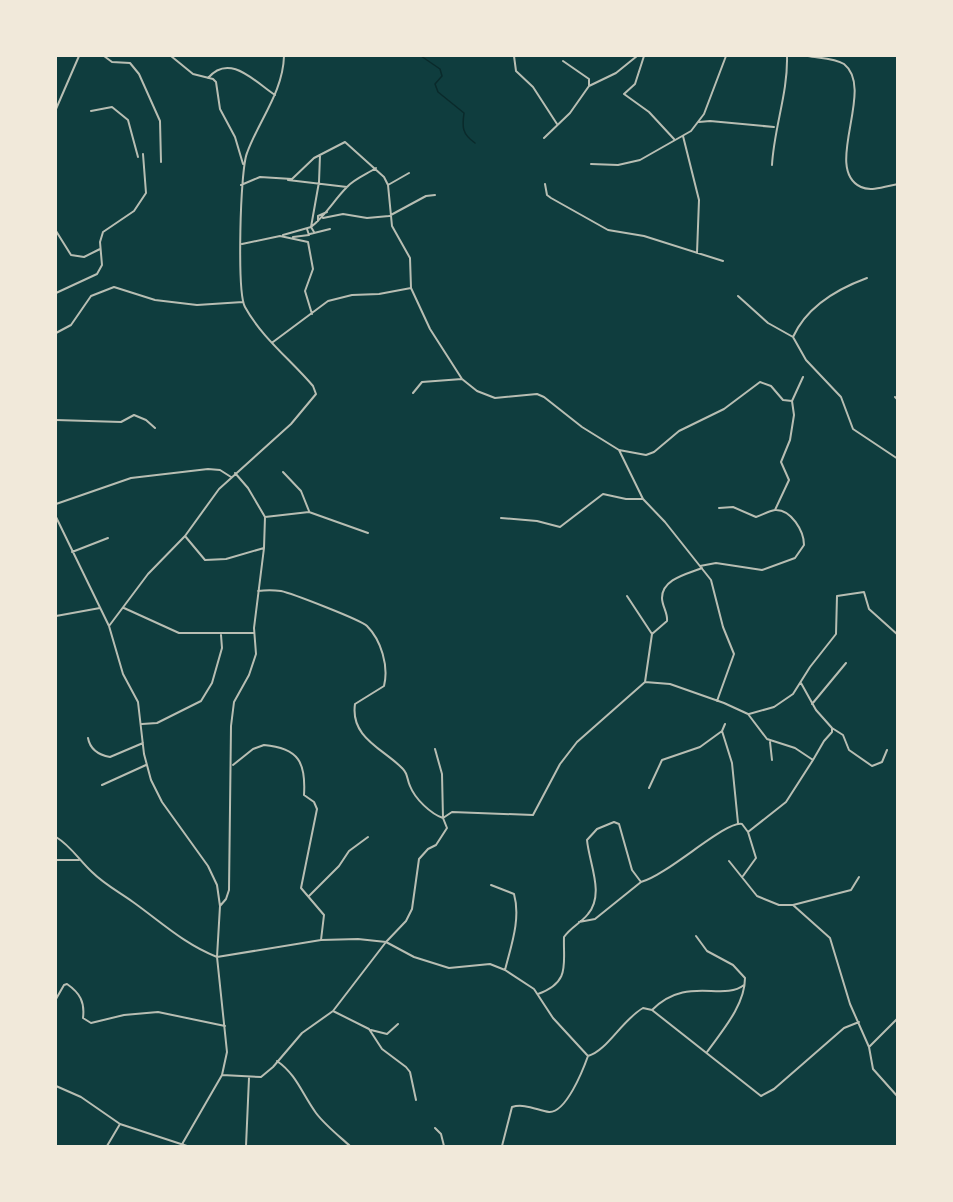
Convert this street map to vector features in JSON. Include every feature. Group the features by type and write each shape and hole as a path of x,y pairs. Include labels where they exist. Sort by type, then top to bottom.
{"street":[{"path":"56,109 79,56"},
{"path":"104,56 112,62 130,63 139,74 161,126 161,162"},
{"path":"171,56 193,74 213,79 218,86 220,110 235,137 243,165"},
{"path":"109,626 148,574 185,536 219,489 291,424 316,394 314,386 272,343 243,302 241,185 243,165 250,145 275,95 282,74 284,56"},
{"path":"514,56 516,71 539,95 558,125"},
{"path":"544,138 558,125 589,86 616,73 637,56"},
{"path":"644,56 635,84 624,94 649,112 674,139"},
{"path":"591,164 618,165 635,162 683,136 699,122 726,56"},
{"path":"771,165 775,128 785,90 787,56"},
{"path":"808,56 839,62 854,77 855,90 846,145 848,167 853,180 861,187 870,189 897,184"},
{"path":"563,61 589,80 589,86"},
{"path":"208,78 216,70 237,69 275,95"},
{"path":"91,111 115,108 128,120 138,157"},
{"path":"699,122 710,121 775,128"},
{"path":"683,136 699,200 697,253"},
{"path":"288,180 320,154 345,142 376,168 388,185 389,216 394,231 410,258 411,288 430,329 462,379 477,391 495,398 537,394 582,427 619,450 646,454 654,452 679,431 724,409 760,382 771,386 783,400 792,401"},
{"path":"56,293 97,274 102,265 100,249 103,232 134,211 146,193 144,154"},
{"path":"314,232 311,226 319,182 320,154"},
{"path":"323,218 347,187 376,168"},
{"path":"388,185 409,173"},
{"path":"241,185 260,177 295,183 319,182 347,187"},
{"path":"545,184 547,195 603,228 644,236 723,261"},
{"path":"242,244 306,229 323,218 343,214 367,218 389,216 426,196 435,195"},
{"path":"318,221 318,216 327,211"},
{"path":"306,229 309,234"},
{"path":"290,237 330,229"},
{"path":"56,231 71,255 84,257 100,249"},
{"path":"280,236 308,242 314,269 305,291 312,314"},
{"path":"793,337 800,322 838,288 867,278"},
{"path":"56,333 71,325 91,296 114,287 155,300 197,305 243,302"},
{"path":"272,343 328,301 411,288"},
{"path":"738,296 768,323 793,337 806,360 841,397 854,429 897,459"},
{"path":"774,510 789,480 781,462 790,440 794,415 792,401 803,377"},
{"path":"413,393 422,382 462,379"},
{"path":"56,420 120,422 134,416 146,420 155,429"},
{"path":"619,450 643,499 701,567 717,594 723,627 734,654 717,700"},
{"path":"56,504 131,478 208,469 220,470 231,477"},
{"path":"283,472 301,491 309,512"},
{"path":"220,906 226,899 228,890 231,737 234,702 255,660 253,633 264,548 265,518 248,488 235,473"},
{"path":"501,518 537,521 560,527 603,494 627,499 643,499"},
{"path":"443,818 453,812 533,815 537,813 547,787 577,742 645,682 652,634 666,621 662,599 664,590 670,582 701,567 716,563 762,570 799,555 804,545 799,528 790,516 774,510 756,517 733,507 718,508"},
{"path":"265,518 309,512 368,533"},
{"path":"56,517 109,626 123,674 138,702 146,765 162,802 208,866 217,885 220,906 217,957 227,1052 222,1075 181,1146"},
{"path":"185,536 205,560 226,559 264,548"},
{"path":"72,552 108,537"},
{"path":"258,591 269,590 291,594 366,624 377,640 387,674 384,686 355,704 357,722 363,735 406,773 410,787 417,796 435,815 443,818"},
{"path":"748,714 774,707 790,698 836,632 837,596 864,592 873,613 897,635"},
{"path":"627,596 652,634"},
{"path":"56,616 100,608"},
{"path":"124,608 179,633 220,635 253,633"},
{"path":"142,724 157,723 201,701 212,683 222,648 220,635"},
{"path":"812,704 846,663"},
{"path":"645,682 670,684 717,700 748,714 761,734 770,740 795,748 813,760"},
{"path":"801,682 812,704 832,728 843,735 847,747 872,766 882,762 887,750"},
{"path":"649,788 662,760 700,747 722,731 725,724"},
{"path":"748,832 780,809 832,732 832,728"},
{"path":"722,731 732,763 738,823 748,832 756,858 743,876"},
{"path":"88,738 89,744 97,753 110,757 143,743"},
{"path":"770,740 772,760"},
{"path":"232,765 253,749 264,745 273,746 295,755 301,761 306,781 304,795 314,802 317,809 301,888 324,915 321,940"},
{"path":"222,1075 261,1077 302,1033 333,1011 386,942 406,921 412,909 419,859 443,836 447,828 443,818 442,774 435,749"},
{"path":"102,785 146,765"},
{"path":"538,994 552,989 559,981 565,962 564,936 590,912 594,904 596,889 587,840 597,829 614,822 619,824 632,870 641,882"},
{"path":"579,922 595,919 641,882 665,871 723,830 738,823"},
{"path":"56,837 72,849 92,873 171,933 217,957 321,940 358,939 386,942 449,968 490,964 505,970 530,986 538,994 553,1018 588,1056"},
{"path":"309,896 339,866 349,851 368,837"},
{"path":"56,860 80,860"},
{"path":"729,861 735,872 743,876 760,898 779,905 793,906 850,890 859,877"},
{"path":"491,885 510,891 514,894 516,902 514,932 505,970"},
{"path":"793,906 833,943 842,982 859,1022 877,1076 897,1097"},
{"path":"696,936 706,951 733,965 744,974 745,984 731,1017 707,1052"},
{"path":"56,999 64,985 67,984 80,996 84,1004 83,1018 92,1023 124,1015 158,1012 225,1026"},
{"path":"652,1010 679,992 733,990 745,984"},
{"path":"502,1146 512,1107 519,1105 551,1112 560,1108 577,1082 588,1056 598,1052 634,1013 643,1008 652,1010 757,1093 764,1096 844,1028 859,1022"},
{"path":"333,1011 369,1029 387,1035 398,1024"},
{"path":"868,1047 897,1018"},
{"path":"369,1029 382,1049 410,1072 416,1100"},
{"path":"277,1061 299,1081 317,1114 350,1146"},
{"path":"246,1146 249,1078"},
{"path":"56,1086 81,1097 120,1124 181,1146 187,1146"},
{"path":"107,1146 120,1124"},
{"path":"435,1128 439,1130 444,1146"}],"waterway":[{"path":"421,56 440,69 442,76 435,84 438,92 464,113 464,130 475,143"}]}
